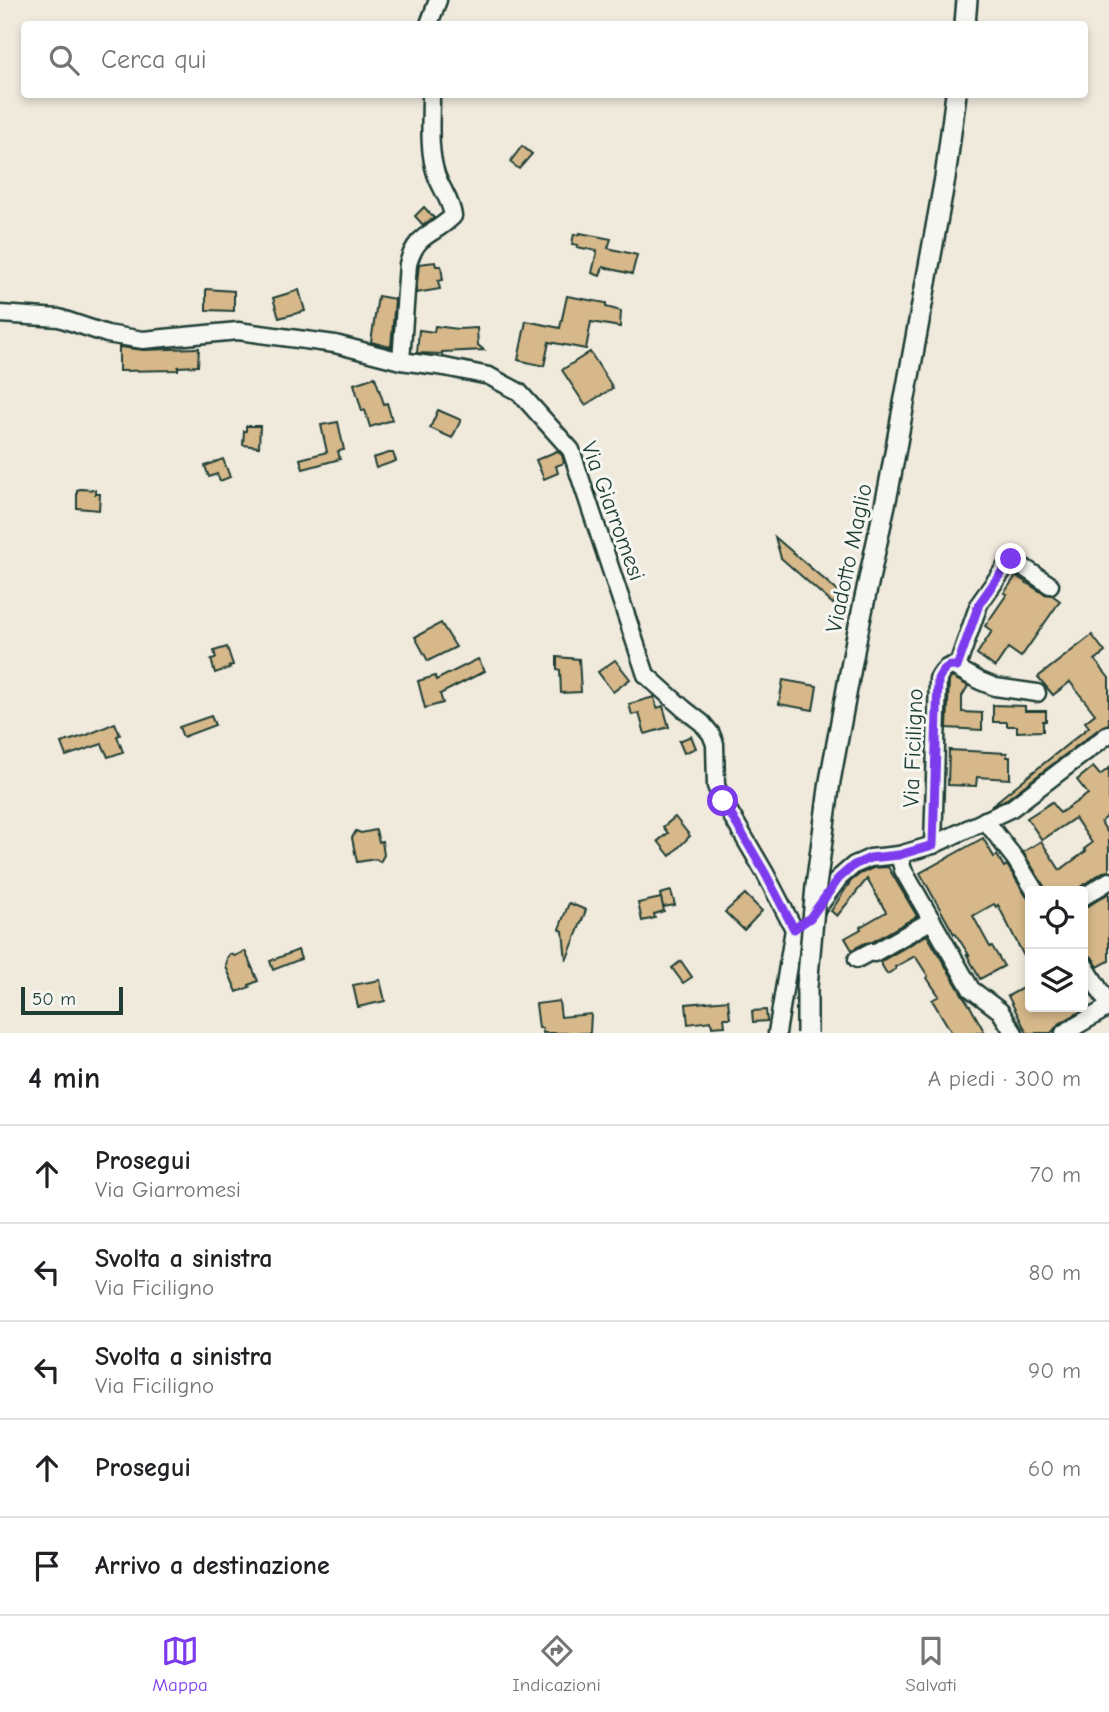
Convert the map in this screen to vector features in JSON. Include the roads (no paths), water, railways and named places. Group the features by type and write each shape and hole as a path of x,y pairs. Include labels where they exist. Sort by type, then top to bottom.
{"main road":[{"path":"965,21 967,0"},
{"name":"Viadotto Maglio","path":"807,1033 807,987 830,781 856,635 892,472 945,178 955,98"}],"street":[{"path":"430,21 438,0"},
{"path":"401,361 408,264 412,250 419,240 453,216 436,172 430,140 431,98"},
{"name":"Via Giarromesi","path":"0,314 60,318 107,334 143,340 238,331 335,344 401,361 489,376 519,393 571,450 646,675 711,734 715,744 716,786 794,929"},
{"path":"1037,692 995,687 957,667 979,604 1011,559 1050,585"},
{"name":"Via Ficiligno","path":"933,845 938,679 948,667 957,667"},
{"path":"776,1033 794,929 810,918 839,878 854,865 870,858 899,855 933,845 1012,808 1109,734"},
{"path":"985,820 1032,886"},
{"path":"899,855 904,870 971,989 1000,1011 1014,1033"},
{"path":"1088,894 1109,881"},
{"path":"857,959 870,951 874,953 932,920"},
{"path":"1064,1033 1107,1008 1107,1002 1088,970"}]}
